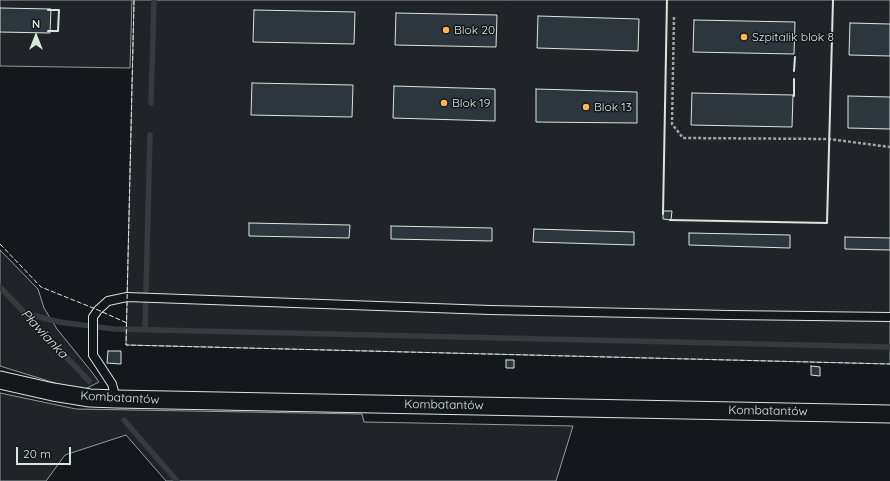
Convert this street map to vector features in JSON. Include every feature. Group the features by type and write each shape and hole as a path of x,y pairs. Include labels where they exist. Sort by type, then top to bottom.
{"street":[{"name":"Kombatantów","path":"0,380 90,398 116,399 890,414"}],"lane":[{"path":"116,399 112,384 93,355 94,317 98,310 108,301 127,297 497,310 890,317"}],"path":[{"path":"674,17 672,124 683,138 829,139 890,147"}],"shaded area":[{"path":"0,0 132,0 130,68 0,66"},
{"path":"134,0 890,0 890,364 126,345"},
{"path":"0,250 38,289 44,308 57,329 99,382 81,391 0,366"},
{"path":"0,393 76,409 362,414 364,422 573,426 556,481 166,481 126,435 65,455 46,481 0,481"}],"building":[{"path":"0,8 51,9 50,33 0,32"},
{"path":"254,10 355,12 354,44 253,42"},
{"name":"Blok 20","path":"396,13 497,15 496,47 395,45"},
{"path":"538,16 639,19 638,51 537,48"},
{"name":"Szpitalik blok 8","path":"694,20 795,22 794,54 693,52"},
{"path":"850,23 890,24 890,56 849,55"},
{"path":"252,83 353,85 352,117 251,115"},
{"name":"Blok 19","path":"394,86 495,89 495,121 393,118"},
{"name":"Blok 13","path":"536,89 637,92 637,123 536,122"},
{"path":"692,93 793,95 792,127 691,125"},
{"path":"848,96 890,97 890,129 848,128"},
{"path":"663,211 672,211 671,220 663,219"},
{"path":"249,223 350,225 349,238 249,236"},
{"path":"391,226 492,228 492,241 391,239"},
{"path":"534,229 634,232 634,245 533,242"},
{"path":"689,233 790,235 790,248 689,245"},
{"path":"845,237 890,238 890,250 845,249"},
{"path":"108,351 121,351 121,364 107,363"},
{"path":"506,360 514,360 514,368 506,368"},
{"path":"811,366 820,367 820,376 811,375"}],"waterway":[{"path":"151,103 154,0"},
{"path":"145,330 150,135"},
{"name":"Pławianka","path":"0,287 89,381"},
{"path":"24,313 59,322 114,329 890,347"},
{"path":"124,420 177,481"}],"fence":[{"path":"134,0 126,345 890,364"},
{"path":"0,244 41,287 127,323"}],"wall":[{"path":"663,214 667,0"},
{"path":"670,220 827,223 833,0"},
{"path":"48,10 59,10 58,31 48,31"},
{"path":"794,71 795,57"},
{"path":"794,79 794,96"}],"place":[{"name":"Blok 20","path":"446,30"},
{"name":"Szpitalik blok 8","path":"744,37"},
{"name":"Blok 19","path":"444,103"},
{"name":"Blok 13","path":"586,107"}]}
